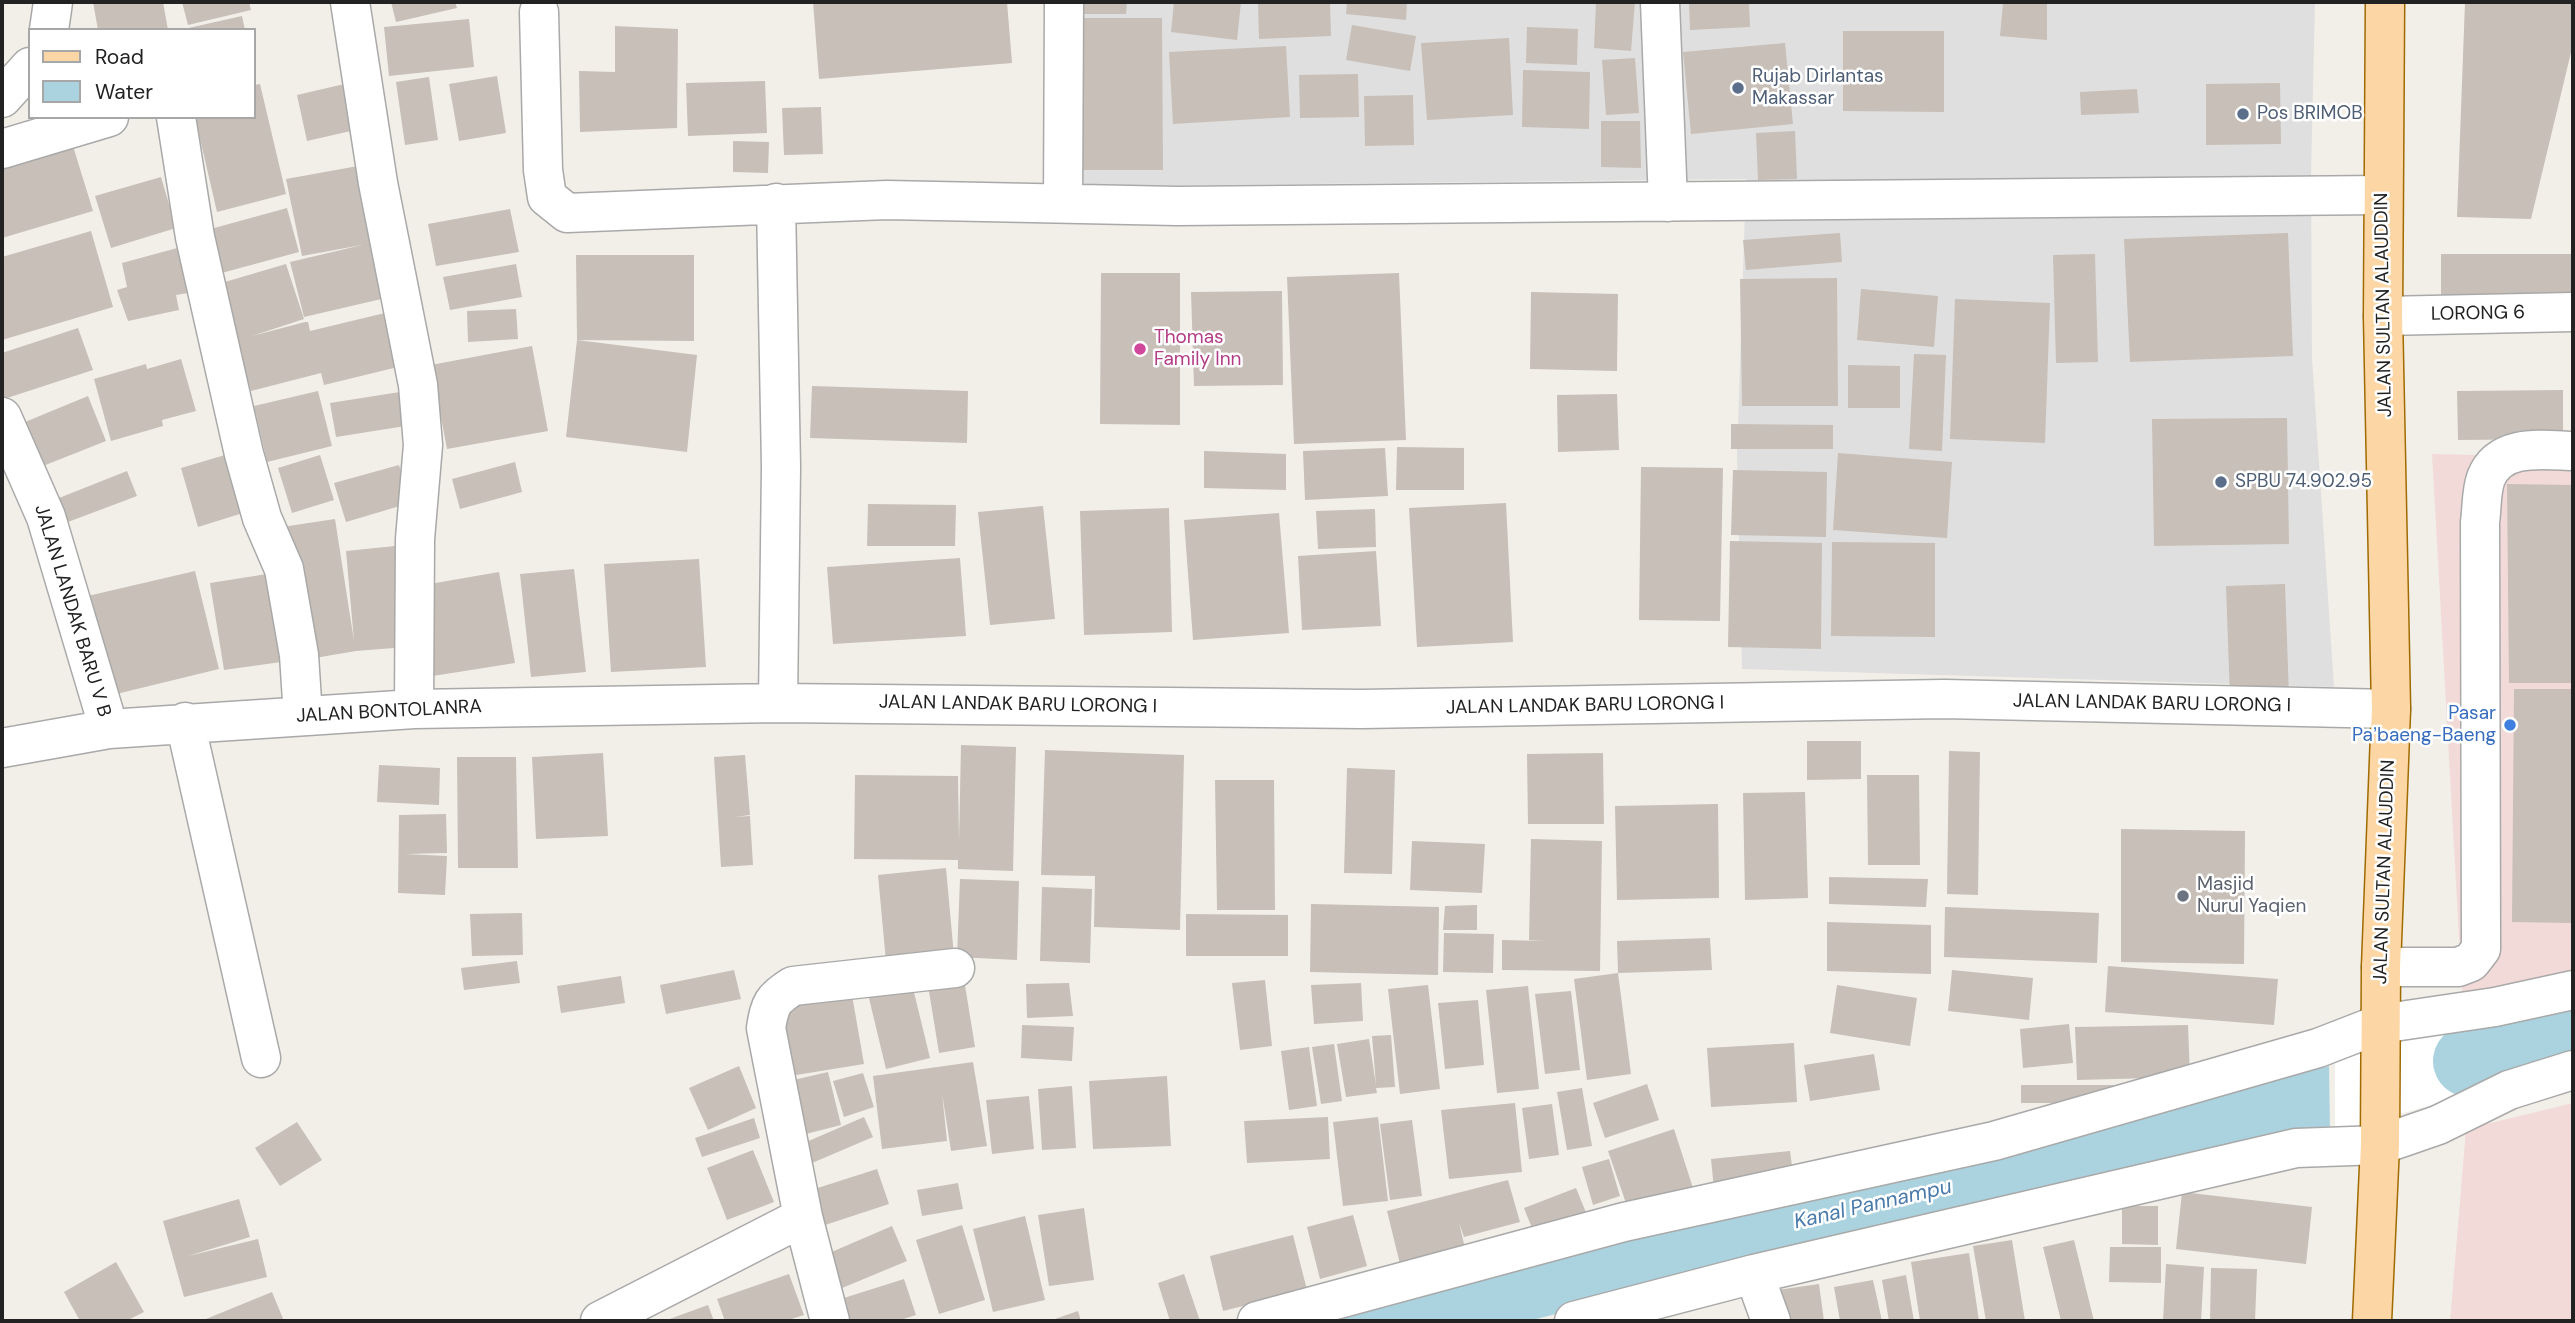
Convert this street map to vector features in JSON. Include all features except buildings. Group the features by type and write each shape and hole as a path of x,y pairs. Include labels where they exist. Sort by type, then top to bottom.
{"main road":[{"name":"JALAN SULTAN ALAUDDIN","path":"2372,1321 2380,1145 2381,967 2391,709 2383,316 2385,2"}],"street":[{"path":"49,28 53,2"},
{"path":"350,2 378,183 418,385 422,445 415,539 414,709"},
{"path":"1063,204 1064,2"},
{"path":"1660,2 1668,202"},
{"path":"540,12 542,170 547,197 567,213 887,200 1190,206 2382,195"},
{"path":"2,98 28,69"},
{"path":"2,149 102,119"},
{"path":"176,119 195,237 244,454 262,518 284,569 299,655 303,716"},
{"path":"776,204 780,467 778,703"},
{"name":"LORONG 6","path":"2383,316 2573,312"},
{"name":"JALAN LANDAK BARU V B","path":"2,417 46,517 108,729"},
{"path":"2381,967 2458,967 2471,962 2481,949 2480,522 2485,479 2494,464 2509,454 2533,449 2573,451"},
{"name":"JALAN LANDAK BARU LORONG I","path":"778,703 1362,709 1944,699 2391,709"},
{"name":"JALAN BONTOLANRA","path":"2,748 108,729 184,722 414,709 778,703"},
{"path":"184,722 261,1058"},
{"path":"830,1321 803,1217 766,1028 769,1009 775,997 793,986 955,968"},
{"path":"1257,1321 1624,1222 1994,1141 2306,1051 2380,1024 2495,1007 2573,990"},
{"path":"1574,1321 1754,1274 2296,1148 2380,1145 2438,1125 2509,1090 2573,1070"},
{"path":"600,1321 803,1217"},
{"path":"1754,1274 1771,1321"}],"shaded area":[{"path":"1053,2 2315,2 2311,176 2312,358 2334,687 1742,669 1737,457 1746,179 1051,187"},
{"name":"Pasar Paʼbaeng-Baeng","path":"2432,454 2573,457 2573,994 2463,1009"},
{"path":"2573,1103 2573,1321 2450,1321 2466,1129"}],"water":[{"path":"2573,1015 2573,1056 2475,1083 2474,1039"},
{"path":"2329,1066 2330,1130 1837,1244 1528,1321 1295,1321 1778,1205"}],"pier":[{"path":"2463,1024 2464,1096 2335,1132 2335,1061"}],"waterway":[{"name":"Kanal Pannampu","path":"2469,1061 2573,1034"}],"place":[{"name":"Rujab Dirlantas Makassar","path":"1738,88"},
{"name":"Pos BRIMOB","path":"2243,114"},
{"name":"Thomas Family Inn","path":"1140,349"},
{"name":"SPBU 74.902.95","path":"2221,482"},
{"name":"Pasar Paʼbaeng-Baeng","path":"2510,725"},
{"name":"Masjid Nurul Yaqien","path":"2183,896"}]}
